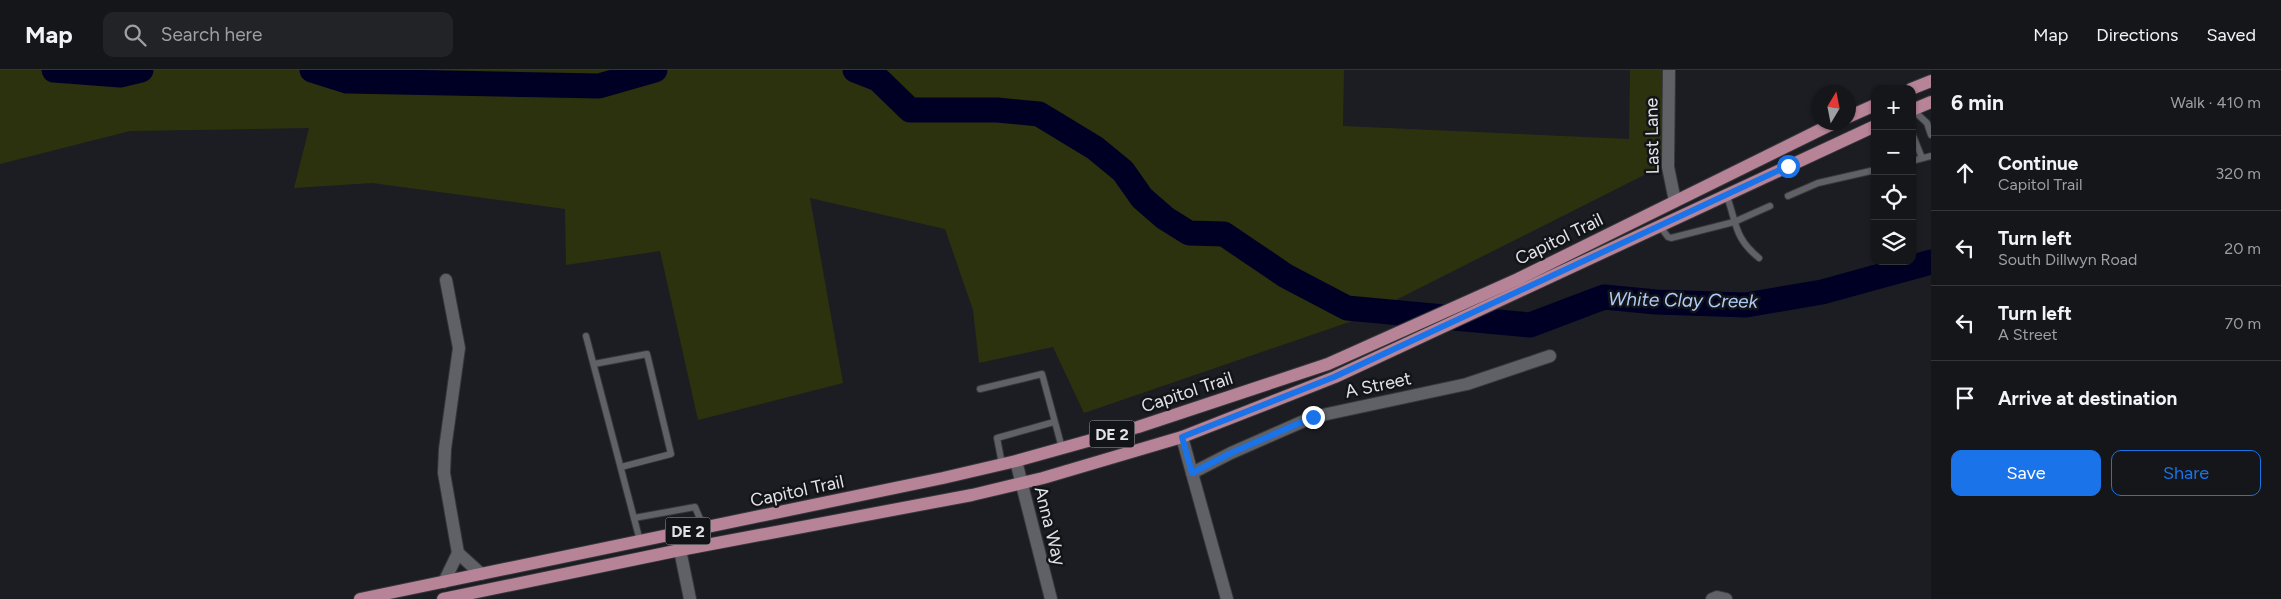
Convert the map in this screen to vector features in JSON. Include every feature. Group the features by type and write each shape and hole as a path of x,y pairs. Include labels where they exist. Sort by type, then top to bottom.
{"main road":[{"path":"1916,87 1931,81"},
{"path":"1916,108 1931,102"},
{"path":"1856,113 1871,107"},
{"name":"Capitol Trail","path":"443,599 680,550 878,515 1022,484 1182,437 1334,377 1428,335 1639,234 1871,128"},
{"name":"Capitol Trail","path":"360,599 1016,461 1190,410 1328,364 1421,324 1820,130"}],"street":[{"name":"Last Lane","path":"1669,70 1668,167 1675,201"},
{"path":"444,582 458,553 443,467 459,348 446,280"},
{"name":"A Street","path":"1192,473 1231,453 1313,417 1467,384 1550,356"},
{"path":"1182,437 1227,599"},
{"name":"Anna Way","path":"1016,461 1051,599"},
{"path":"680,550 690,599"},
{"path":"458,553 481,574"},
{"path":"1712,599 1717,597 1726,599"}],"lane":[{"path":"1916,113 1927,123 1931,135"},
{"path":"1916,142 1922,158"},
{"path":"1916,160 1931,156"},
{"path":"1788,196 1818,183 1871,171"},
{"path":"1726,194 1734,222 1745,246 1758,258"},
{"path":"1659,225 1668,237 1671,238 1734,222 1770,206"},
{"path":"586,336 640,541"},
{"path":"594,364 648,354 671,454 621,468"},
{"path":"980,389 1042,374 1062,448"},
{"path":"1002,464 997,438 1054,422"},
{"path":"634,518 695,507 704,528"}],"green space":[{"path":"0,70 1344,70 1343,126 1629,139 1630,70 1666,70 1665,151 1654,170 1358,319 1084,413 1053,347 979,363 973,310 945,229 810,198 843,383 698,420 660,251 566,265 565,209 372,183 294,188 309,128 130,131 0,164"}],"waterway":[{"name":"White Clay Creek","path":"54,70 120,75 141,70"},
{"name":"White Clay Creek","path":"312,70 347,81 599,86 655,70"},
{"path":"346,70 347,81"},
{"name":"White Clay Creek","path":"855,70 878,79 910,110 997,110 1039,114 1095,148 1123,171 1142,198 1165,218 1189,233 1224,234 1286,276 1347,308 1530,325 1604,297 1656,302 1746,305 1822,292 1931,262"}],"route":[{"path":"1313,417 1231,453 1192,473 1182,437 1334,377 1428,335 1639,234 1788,166"}]}
